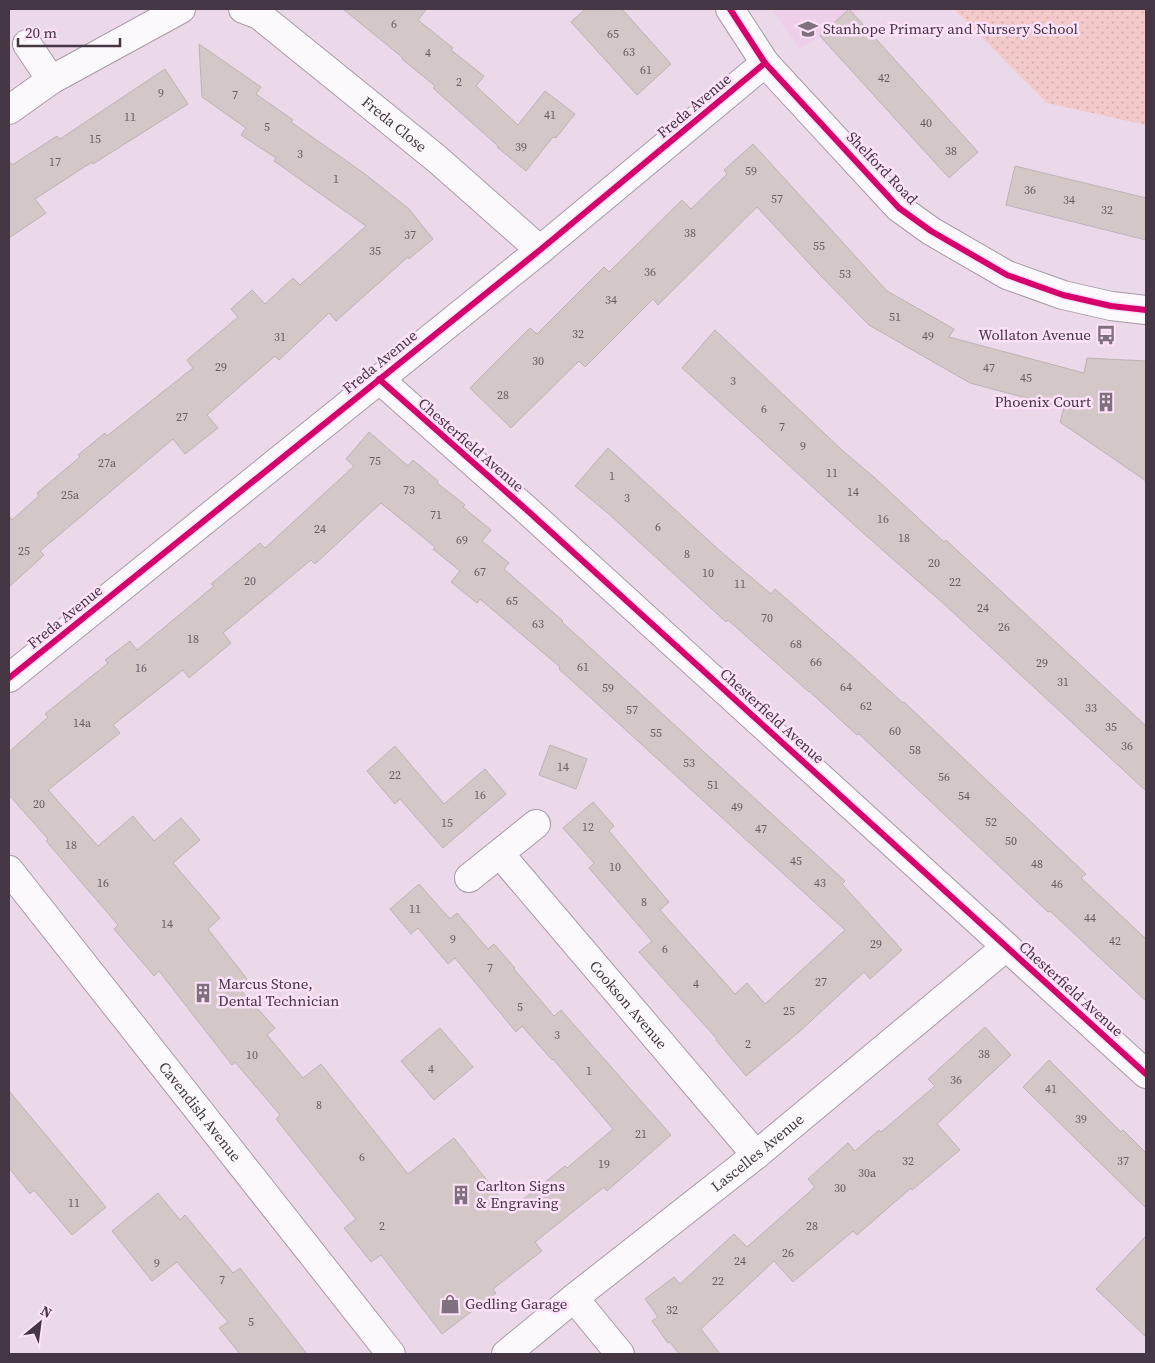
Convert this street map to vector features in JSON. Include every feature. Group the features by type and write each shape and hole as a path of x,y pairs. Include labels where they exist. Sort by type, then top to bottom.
{"street":[{"path":"9,110 52,80 180,9"},
{"name":"Freda Close","path":"242,9 259,15 437,159 540,250"},
{"name":"Shelford Road","path":"730,9 765,63 899,208 931,231 1007,275 1063,294 1111,306 1146,310"},
{"path":"27,44 52,80"},
{"name":"Freda Avenue","path":"9,678 540,250 765,63"},
{"name":"Chesterfield Avenue","path":"379,379 535,518 1146,1074"},
{"path":"469,878 536,824"},
{"name":"Cookson Avenue","path":"500,854 756,1156"},
{"name":"Cavendish Avenue","path":"9,870 391,1354"},
{"name":"Lascelles Avenue","path":"506,1354 574,1298 756,1156 1006,947"},
{"path":"574,1298 620,1354"}],"shaded area":[{"name":"Stanhope Primary and Nursery School","path":"771,9 861,9 800,49"},
{"path":"954,9 1146,9 1146,125 1047,103"}],"building":[{"path":"343,9 427,9 418,20 453,48 451,50 484,76 476,86 518,125 545,91 575,114 556,138 553,137 526,171 433,88 435,86"},
{"path":"585,9 622,9 671,64 637,95 571,22"},
{"path":"849,9 978,152 949,178 820,36"},
{"path":"199,44 261,87 256,94 293,120 291,122 365,174 409,209 433,239 409,259 408,257 336,321 329,313 279,360 275,356 207,415 218,428 185,454 173,439 40,551 44,555 9,587 9,516 12,520 39,496 37,493 80,457 78,455 105,433 107,436 193,368 187,360 238,317 231,309 252,290 265,304 293,278 300,285 366,226 274,161 276,158 241,135 246,128 202,97"},
{"path":"165,69 188,104 35,199 46,213 9,238 9,161 12,165 57,136 60,139"},
{"path":"753,144 887,291 954,329 949,337 1084,373 1087,358 1146,361 1146,481 1060,422 1064,408 970,383 869,325 757,207 658,305 653,299 585,367 579,361 511,428 470,388 530,328 537,334 604,267 609,272 682,200 691,209 727,174 724,170"},
{"path":"1015,166 1146,198 1146,240 1006,205"},
{"path":"715,330 843,451 944,542 946,540 1146,726 1146,791 944,604 682,368"},
{"path":"369,432 408,466 413,460 438,481 437,483 465,505 463,507 491,530 482,541 509,563 504,569 845,881 842,884 902,950 870,979 864,972 799,1032 746,1076 717,1039 639,952 652,941 589,868 594,863 563,828 593,802 614,826 609,831 669,902 660,910 735,994 747,983 765,1004 845,930 559,669 560,667 480,599 477,603 451,582 460,571 433,549 435,547 381,503 315,564 311,560 223,633 231,643 189,678 183,670 113,725 120,733 48,790 98,846 133,816 154,841 181,818 200,840 173,863 220,918 208,929 247,979 238,987 275,1028 267,1035 303,1078 321,1064 408,1174 454,1138 510,1210 565,1166 567,1168 613,1129 522,1026 516,1032 455,958 448,964 418,928 411,934 390,909 419,884 450,919 457,913 488,949 494,944 554,1016 561,1010 671,1135 607,1191 604,1187 535,1242 542,1251 493,1289 496,1293 442,1334 381,1255 371,1262 344,1228 356,1219 276,1119 280,1115 235,1062 232,1065 159,971 154,976 114,929 118,925 46,841 48,839 9,795 9,752 48,717 45,714 108,663 105,660 130,641 137,650 214,586 211,584 260,543 265,548 354,466 346,459"},
{"path":"608,448 720,551 771,594 775,589 904,702 1086,874 1081,878 1146,939 1146,1001 1050,911 1048,912 859,734 857,735 728,620 726,622 610,515 575,486"},
{"path":"550,745 587,759 576,789 539,775"},
{"path":"395,746 444,804 485,769 506,794 443,848 400,799 395,804 367,771"},
{"path":"985,1027 1011,1055 937,1124 960,1150 912,1190 911,1188 857,1235 853,1231 793,1282 774,1261 701,1329 720,1354 679,1354 670,1342 668,1343 652,1321 658,1317 645,1299 674,1277 680,1284 734,1234 747,1247 815,1187 808,1179 848,1143 855,1151 879,1130 881,1132 935,1086 928,1079"},
{"path":"440,1028 473,1067 434,1100 401,1061"},
{"path":"1049,1060 1121,1132 1123,1130 1146,1153 1146,1208 1023,1087"},
{"path":"9,1091 106,1207 72,1235 34,1190 30,1194 9,1168"},
{"path":"158,1193 180,1220 185,1215 233,1273 240,1268 307,1354 240,1354 219,1328 228,1322 177,1262 152,1281 112,1231"},
{"path":"1146,1236 1146,1337 1096,1289"}],"cycle path":[{"path":"730,9 765,63 899,208 931,231 1007,275 1063,295 1111,306 1146,310"},
{"path":"9,678 540,250 765,63"},
{"path":"379,379 529,512 1146,1074"}],"place":[{"name":"Stanhope Primary and Nursery School","path":"808,29"},
{"name":"Wollaton Avenue","path":"1106,335"},
{"name":"Phoenix Court","path":"1106,402"},
{"name":"Marcus Stone, Dental Technician","path":"203,993"},
{"name":"Carlton Signs & Engraving","path":"461,1195"},
{"name":"Gedling Garage","path":"450,1304"}]}
